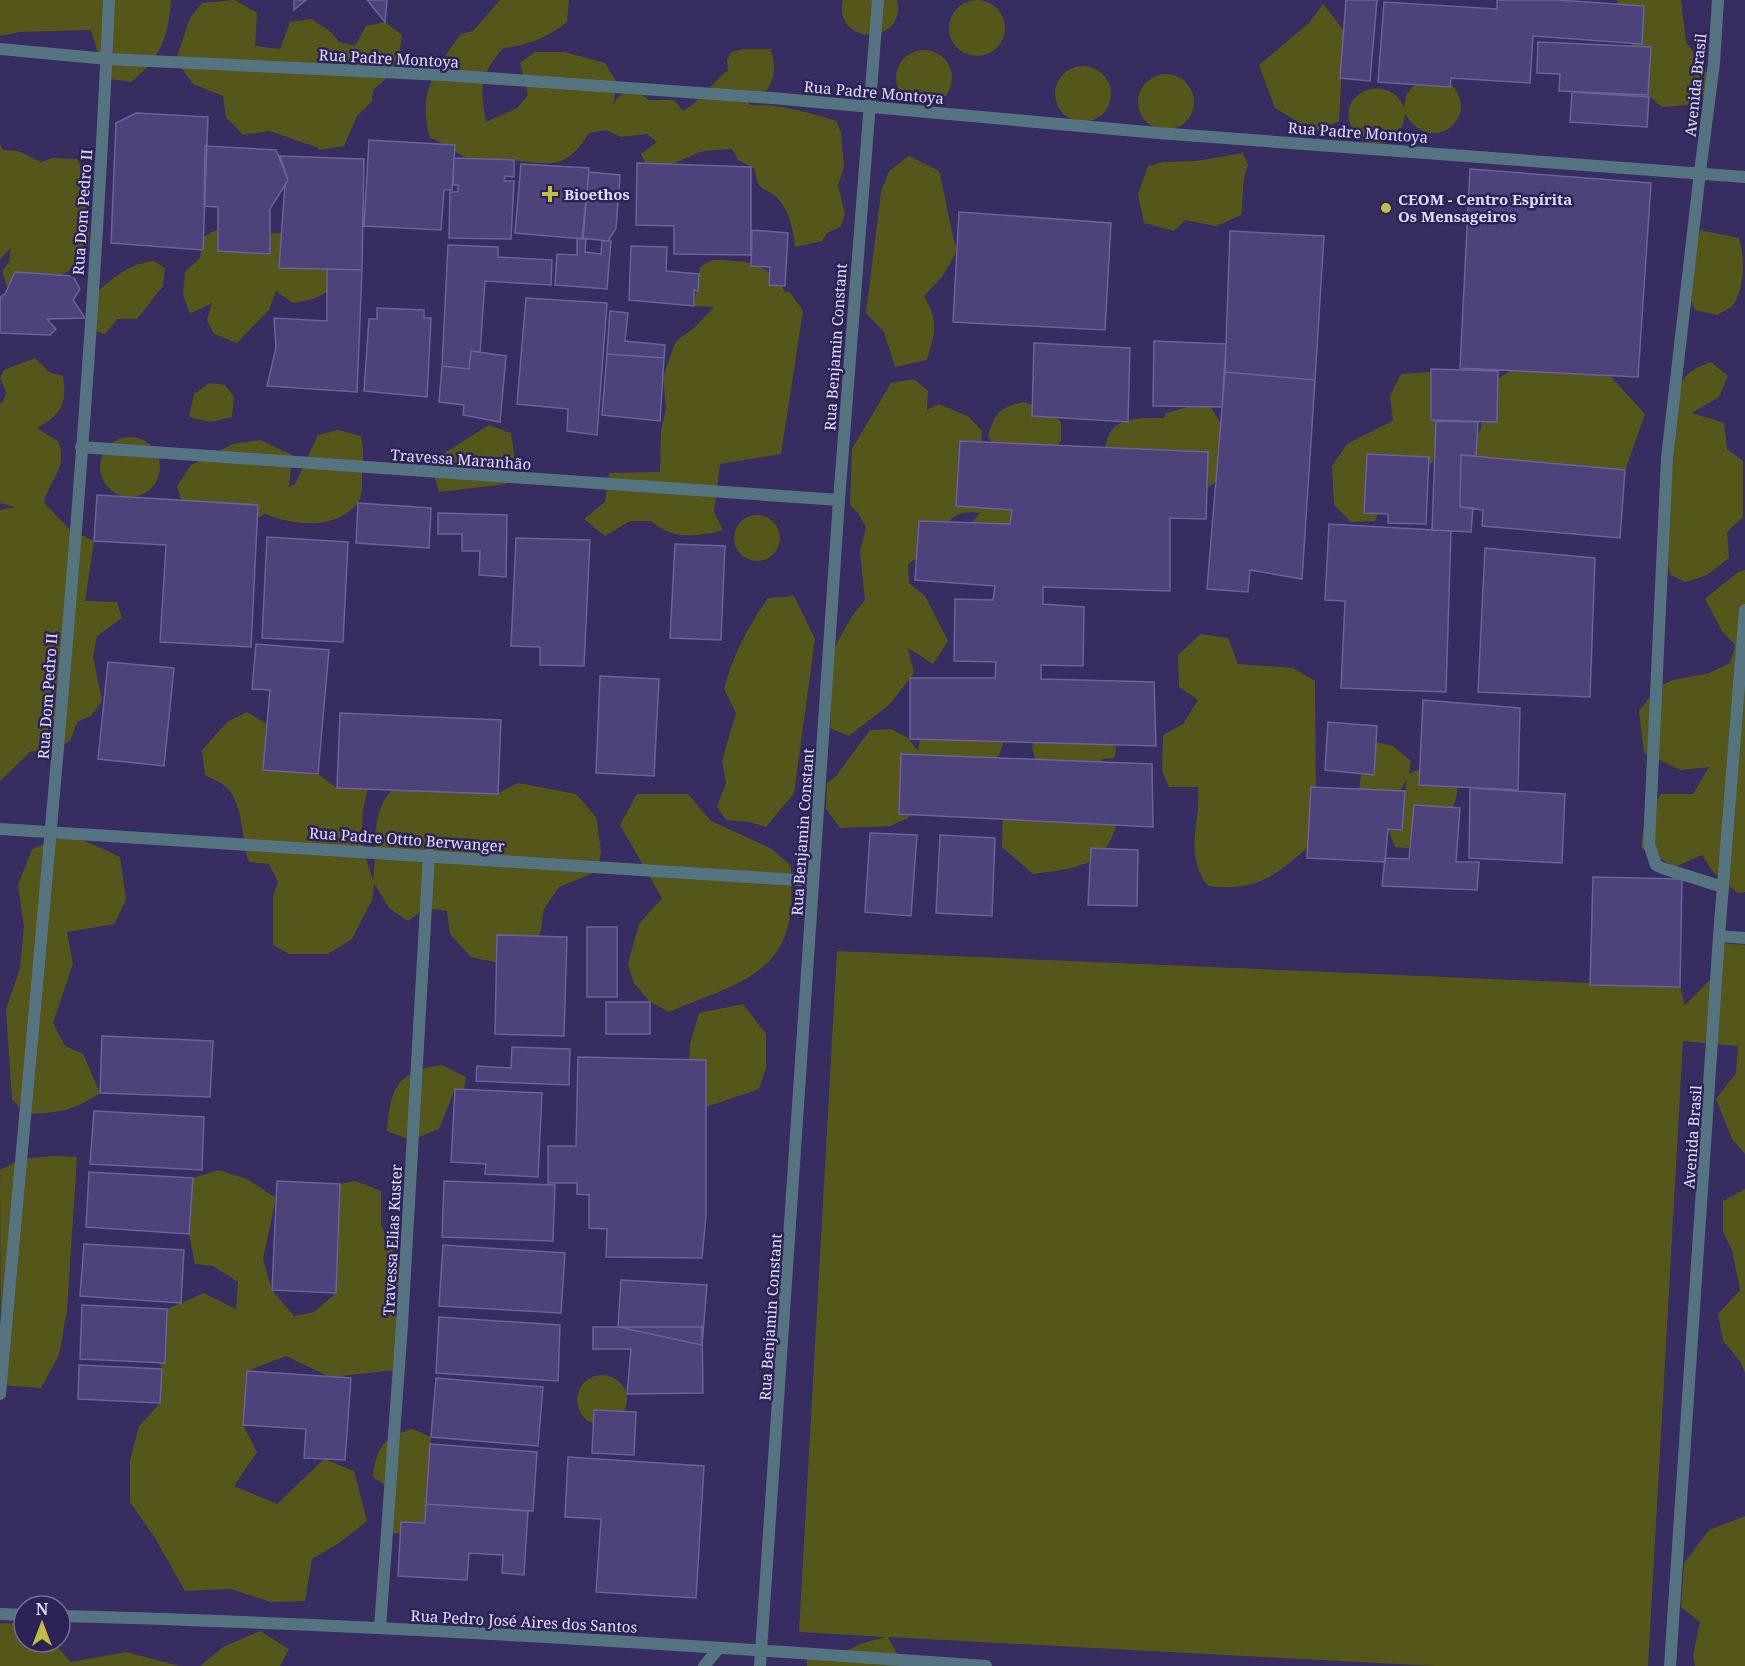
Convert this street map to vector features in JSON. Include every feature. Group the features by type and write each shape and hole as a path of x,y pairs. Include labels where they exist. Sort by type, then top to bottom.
{"street":[{"name":"Rua Dom Pedro II","path":"0,1394 51,832 81,447 109,0"},
{"name":"Rua Benjamin Constant","path":"760,1666 839,500 878,0"},
{"name":"Avenida Brasil","path":"1718,0 1714,63 1667,458 1649,844 1656,865 1723,887"},
{"name":"Rua Padre Montoya","path":"0,49 107,59 444,75 870,106 1158,133 1745,177"},
{"name":"Travessa Maranhão","path":"81,447 839,500"},
{"name":"Avenida Brasil","path":"1670,1666 1719,936 1745,610"},
{"name":"Rua Padre Ottto Berwanger","path":"0,829 429,854 813,881"},
{"name":"Travessa Elias Kuster","path":"380,1628 401,1336 429,854"},
{"path":"1719,936 1745,938"},
{"name":"Rua Pedro José Aires dos Santos","path":"72,1616 380,1628 761,1650 986,1666"},
{"path":"704,1666 719,1648"}],"shaded area":[{"path":"0,0 171,0 168,25 161,46 156,56 131,82 105,78 91,30 20,32 0,36"},
{"path":"235,0 257,13 255,46 280,49 290,22 311,19 331,32 339,42 355,46 366,26 385,22 402,35 395,66 373,90 372,101 357,116 344,146 317,150 319,148 270,131 243,135 226,117 223,96 193,84 176,60 190,18 202,3"},
{"path":"500,0 569,0 567,22 537,40 503,48 489,67 483,82 486,122 517,108 528,95 520,63 535,52 564,52 605,63 617,83 613,105 617,98 632,88 649,100 674,100 683,111 696,102 728,70 727,60 732,52 743,49 771,49 774,71 770,85 767,90 745,97 750,105 783,107 836,121 841,132 844,167 838,185 845,214 841,226 827,233 822,241 795,247 791,223 784,206 776,196 761,187 755,169 738,160 732,149 703,151 672,164 646,164 641,154 657,142 647,134 621,137 606,130 589,133 571,156 561,161 542,163 471,159 430,138 426,108 427,95 436,71 461,34 473,31"},
{"path":"843,0 897,0 897,15 891,26 881,33 858,32 848,26 843,15"},
{"path":"971,0 983,0 993,4 1001,12 1005,28 1001,44 993,52 983,56 971,56 961,52 953,44 949,34 949,22 953,12 961,4"},
{"path":"1617,0 1681,0 1686,42 1710,77 1700,104 1662,107 1648,95 1650,64 1630,43"},
{"path":"1323,4 1344,31 1339,121 1315,132 1275,108 1259,65 1309,23"},
{"path":"918,50 930,50 944,58 952,72 950,89 944,98 930,106 918,106 901,94 896,84 896,72 908,55"},
{"path":"1077,66 1089,66 1103,74 1111,88 1109,105 1103,114 1089,122 1077,122 1060,110 1055,100 1055,88 1067,71"},
{"path":"1160,74 1172,74 1182,78 1190,86 1194,102 1190,118 1182,126 1172,130 1160,130 1150,126 1142,118 1138,108 1138,96 1142,86 1150,78"},
{"path":"1446,80 1457,92 1461,105 1459,117 1452,126 1442,132 1429,133 1417,127 1405,114 1399,132 1391,140 1379,144 1362,139 1351,126 1348,113 1351,103 1367,90 1378,88 1388,91 1397,97 1404,108 1406,95 1418,81"},
{"path":"0,144 3,150 18,151 41,162 53,158 77,159 89,183 89,244 69,271 11,298 2,271 9,262 11,248 0,259"},
{"path":"1243,153 1248,165 1241,215 1216,226 1185,220 1174,231 1144,223 1138,194 1148,166"},
{"path":"909,156 939,171 957,251 942,277 924,296 934,320 932,342 927,360 895,367 884,332 866,313 881,192 889,171"},
{"path":"216,230 231,236 281,233 327,269 327,292 313,299 293,303 276,291 269,310 237,343 214,334 207,320 212,303 190,314 183,295 185,272 200,258 203,237"},
{"path":"1700,230 1739,238 1741,246 1743,272 1740,290 1733,305 1717,315 1695,310 1689,291 1690,270"},
{"path":"712,260 745,262 772,274 785,292 790,292 803,311 781,454 720,464 714,512 723,530 686,535 668,531 651,521 630,521 605,536 584,519 605,502 609,473 660,472 661,430 666,408 663,378 676,341 694,328 714,307 694,306 700,267"},
{"path":"154,261 165,268 163,286 137,319 117,319 105,334 95,331 95,294 122,272"},
{"path":"35,358 49,372 63,376 64,386 61,407 52,418 37,428 59,442 61,452 59,468 44,503 70,530 94,541 85,601 117,602 122,618 97,636 93,657 102,701 91,716 77,722 70,741 49,752 31,751 0,781 0,510 15,507 0,503 0,403 3,402 6,392 0,378 4,370"},
{"path":"1711,362 1728,376 1719,397 1692,413 1724,423 1727,449 1743,461 1743,517 1727,532 1729,558 1707,575 1685,582 1671,575 1666,559 1672,435 1682,382 1697,368"},
{"path":"1600,365 1645,414 1621,482 1485,463 1470,447 1481,429 1485,388 1514,368"},
{"path":"1429,372 1451,378 1443,402 1446,447 1416,480 1384,498 1375,521 1351,522 1334,505 1332,466 1347,444 1393,421 1390,396 1401,374"},
{"path":"914,379 928,391 927,410 939,404 969,417 982,431 980,459 1024,501 1006,534 969,526 980,513 961,513 951,520 935,544 908,564 909,583 925,596 948,641 933,664 908,648 914,673 890,704 849,736 830,728 833,650 852,616 865,600 860,552 866,527 850,505 852,449 891,383"},
{"path":"209,383 225,385 234,397 232,417 210,422 189,417 194,394"},
{"path":"1024,402 1048,410 1061,422 1061,441 1047,458 998,452 988,436 993,421 1000,412 1009,406"},
{"path":"1191,406 1211,407 1228,436 1224,461 1216,482 1200,493 1105,456 1106,443 1110,434 1122,422 1141,418 1164,418 1166,413"},
{"path":"489,425 511,433 515,460 507,484 439,492 430,462"},
{"path":"338,430 361,436 363,445 362,489 359,501 348,513 325,522 301,523 265,514 251,521 184,510 177,486 191,465 233,444 260,440 292,455 289,487 295,484 318,435"},
{"path":"124,437 136,437 147,442 155,450 160,467 158,479 147,492 136,497 124,497 113,492 105,484 100,473 100,461 105,450 113,442"},
{"path":"757,515 773,522 780,538 773,554 757,561 741,554 734,538 741,522"},
{"path":"1745,570 1745,892 1738,893 1714,873 1702,855 1675,867 1641,848 1645,817 1661,794 1693,794 1709,767 1681,770 1644,753 1639,711 1658,687 1673,680 1709,673 1730,663 1735,645 1722,631 1705,599 1738,572"},
{"path":"794,596 815,639 794,793 766,827 750,822 726,820 717,807 726,783 722,761 736,713 724,689 742,641 768,598"},
{"path":"1201,634 1228,638 1238,664 1293,668 1315,681 1316,798 1325,833 1285,867 1260,881 1245,885 1208,886 1196,862 1198,787 1169,787 1162,771 1163,735 1183,724 1198,700 1179,687 1178,655"},
{"path":"247,712 267,724 263,770 318,774 337,788 368,789 362,824 366,857 373,880 377,821 385,799 392,790 496,794 518,783 576,794 596,817 601,851 598,871 559,887 544,909 540,934 519,967 471,957 450,934 447,911 426,908 408,921 389,908 374,883 372,900 352,939 328,954 289,954 273,945 273,897 278,882 269,864 249,862 239,812 232,794 224,785 205,775 202,750 227,722"},
{"path":"891,729 908,738 918,751 921,734 1006,734 997,761 919,802 908,818 890,826 840,828 826,809 827,783 836,776 870,730"},
{"path":"1037,733 1116,744 1115,758 1102,759 1091,772 1038,769 1032,747"},
{"path":"1376,742 1393,746 1411,761 1409,774 1427,766 1457,777 1456,800 1448,817 1419,849 1395,847 1388,829 1405,791 1407,779 1396,797 1359,807 1362,773"},
{"path":"637,794 688,794 711,821 772,849 791,866 789,922 783,942 772,958 742,981 669,1012 650,1002 634,983 628,964 639,924 662,898 620,825"},
{"path":"1003,810 1118,814 1114,831 1100,854 1078,866 1033,874 1002,847"},
{"path":"70,834 120,857 126,900 114,924 67,932 73,964 53,1023 65,1046 83,1054 100,1093 82,1104 65,1110 26,1114 12,1099 6,1009 20,969 24,926 18,885 32,849"},
{"path":"1719,943 1745,945 1745,1154 1732,1139 1716,1099 1736,1073 1738,1046 1683,1041 1648,1666 1434,1666 888,1637 904,1666 807,1666 807,1653 838,1655 860,1644 885,1637 799,1632 837,951 1680,987 1685,1005 1716,974"},
{"path":"743,1004 766,1034 766,1068 759,1089 706,1107 688,1080 690,1045 699,1013"},
{"path":"442,1065 466,1077 464,1089 455,1089 439,1129 411,1140 387,1131 391,1103 399,1084 415,1072"},
{"path":"53,1156 77,1157 67,1310 59,1355 41,1388 1,1385 0,1170 22,1159"},
{"path":"218,1170 247,1179 276,1198 263,1259 272,1290 294,1316 314,1312 336,1293 339,1230 323,1216 340,1184 356,1181 381,1191 381,1225 402,1271 396,1370 330,1377 286,1356 247,1371 243,1425 257,1452 234,1486 277,1504 324,1459 354,1471 367,1521 339,1543 312,1559 305,1601 271,1602 231,1589 185,1591 155,1538 130,1502 130,1461 139,1426 160,1403 162,1369 151,1344 167,1309 204,1293 236,1309 238,1282 213,1266 195,1264 189,1234 193,1178"},
{"path":"1745,1189 1745,1373 1740,1361 1723,1341 1718,1314 1740,1290 1732,1250 1723,1232 1723,1201"},
{"path":"602,1375 616,1379 623,1386 627,1400 623,1414 616,1421 602,1425 588,1421 581,1414 577,1400 581,1386 588,1379"},
{"path":"412,1429 431,1437 425,1523 402,1522 401,1532 386,1535 388,1487 373,1477 376,1458 388,1440"},
{"path":"1745,1516 1745,1666 1695,1666 1693,1655 1700,1622 1681,1607 1684,1563 1709,1530"},
{"path":"0,1623 12,1624 12,1654 64,1654 71,1662 126,1652 180,1666 0,1666"},
{"path":"260,1631 289,1649 280,1666 200,1666 223,1647"}],"building":[{"path":"294,0 306,0 294,10"},
{"path":"367,0 387,0 385,22"},
{"path":"1346,0 1377,0 1370,81 1340,78"},
{"path":"1497,0 1558,0 1644,6 1642,44 1533,36 1530,83 1451,78 1450,87 1378,82 1384,2 1497,9"},
{"path":"1538,42 1651,47 1648,95 1559,91 1560,74 1537,73"},
{"path":"1572,92 1649,97 1647,127 1570,122"},
{"path":"136,113 208,117 203,250 111,243 116,123"},
{"path":"369,140 455,145 452,190 444,190 441,230 364,226"},
{"path":"205,146 276,150 288,180 270,209 270,254 218,251 218,207 204,206"},
{"path":"280,156 364,159 362,270 279,268 285,184 288,180"},
{"path":"454,158 514,160 514,177 505,176 504,181 514,181 511,239 449,238 450,192 458,192 458,185 453,185"},
{"path":"637,163 751,167 751,255 674,254 674,226 636,225"},
{"path":"521,164 589,168 583,239 515,233"},
{"path":"1470,169 1651,183 1638,377 1460,368"},
{"path":"589,172 620,175 616,228 608,241 582,238"},
{"path":"959,212 1111,223 1105,330 953,322"},
{"path":"752,230 788,233 785,286 769,285 770,267 751,266"},
{"path":"1230,231 1324,236 1315,380 1225,372"},
{"path":"577,238 586,239 585,252 601,254 602,241 611,241 607,289 555,285 557,254 577,255"},
{"path":"448,245 498,247 498,257 552,260 551,285 485,281 480,352 471,351 469,369 442,366"},
{"path":"631,246 667,247 666,271 699,274 698,291 694,290 694,306 629,300"},
{"path":"327,269 362,270 357,392 267,386 276,348 274,318 327,321"},
{"path":"15,272 73,276 80,289 73,300 85,318 47,319 56,329 50,335 0,333 0,297 5,294"},
{"path":"526,298 607,303 597,435 567,431 568,409 517,404"},
{"path":"377,308 424,310 424,318 431,318 427,397 364,391 369,319 377,319"},
{"path":"610,311 628,313 625,341 665,345 664,358 607,354"},
{"path":"1154,341 1226,344 1222,407 1153,406"},
{"path":"1034,343 1130,348 1128,422 1032,416"},
{"path":"471,351 506,356 500,422 463,415 464,405 439,402 442,366 469,369"},
{"path":"607,354 664,358 660,421 602,415"},
{"path":"1431,369 1498,371 1497,422 1431,420"},
{"path":"1225,372 1315,380 1302,579 1250,570 1248,592 1207,589"},
{"path":"1436,421 1478,422 1476,456 1461,455 1460,507 1473,508 1471,532 1432,530"},
{"path":"960,441 1208,452 1206,519 1170,518 1170,591 1043,587 1043,604 1084,607 1083,666 1041,665 1041,679 1154,682 1156,746 910,739 910,678 995,678 996,662 954,661 955,599 993,600 995,586 915,580 919,521 1010,524 1012,510 956,506"},
{"path":"1367,454 1429,457 1426,524 1388,523 1388,514 1364,513"},
{"path":"1461,455 1625,470 1620,538 1482,526 1483,510 1460,507"},
{"path":"97,495 258,505 251,647 160,642 166,545 94,541"},
{"path":"358,503 431,508 429,548 356,543"},
{"path":"438,513 507,515 506,577 479,575 480,551 462,551 462,534 438,534"},
{"path":"1329,524 1451,531 1446,692 1341,688 1345,601 1325,600"},
{"path":"267,537 348,542 343,642 262,638"},
{"path":"516,538 590,540 584,666 540,665 540,647 511,646"},
{"path":"675,544 725,546 721,640 670,638"},
{"path":"1485,548 1595,558 1590,697 1478,692"},
{"path":"256,644 329,650 318,774 263,770 270,690 252,689"},
{"path":"108,662 174,668 164,766 98,759"},
{"path":"600,676 659,679 654,776 596,773"},
{"path":"1423,700 1520,708 1518,790 1419,785"},
{"path":"340,713 501,720 498,794 337,788"},
{"path":"1328,722 1377,726 1374,775 1325,770"},
{"path":"901,754 1152,764 1153,827 899,814"},
{"path":"1311,787 1405,791 1402,830 1388,829 1385,862 1307,858"},
{"path":"1470,788 1565,794 1562,863 1469,858"},
{"path":"1414,805 1460,808 1456,862 1479,862 1477,890 1382,886 1385,858 1409,859"},
{"path":"870,833 917,835 911,916 865,912"},
{"path":"940,835 995,838 992,916 936,913"},
{"path":"1091,848 1138,850 1137,906 1088,905"},
{"path":"1593,877 1682,879 1680,987 1590,985"},
{"path":"587,927 617,927 617,997 587,997"},
{"path":"497,935 567,937 564,1036 495,1034"},
{"path":"606,1002 650,1002 650,1034 606,1034"},
{"path":"102,1036 213,1041 210,1097 100,1093"},
{"path":"512,1047 570,1049 569,1085 476,1081 477,1066 511,1068"},
{"path":"578,1057 706,1060 706,1216 702,1258 606,1257 607,1229 589,1228 589,1195 577,1194 577,1183 548,1183 548,1146 576,1146"},
{"path":"455,1089 542,1093 538,1177 485,1174 486,1164 451,1162"},
{"path":"94,1111 204,1117 202,1170 90,1164"},
{"path":"89,1172 193,1178 189,1234 86,1227"},
{"path":"277,1181 340,1184 336,1293 272,1290"},
{"path":"444,1181 555,1185 553,1241 442,1237"},
{"path":"84,1244 184,1250 181,1303 80,1296"},
{"path":"443,1245 565,1253 561,1313 439,1306"},
{"path":"621,1280 707,1285 702,1345 618,1327"},
{"path":"82,1305 167,1309 165,1363 80,1359"},
{"path":"439,1317 560,1325 558,1381 436,1373"},
{"path":"593,1327 702,1327 703,1393 627,1394 631,1349 593,1349"},
{"path":"79,1365 162,1369 160,1403 78,1399"},
{"path":"247,1371 351,1378 345,1460 304,1458 306,1429 243,1425"},
{"path":"436,1378 543,1387 538,1446 431,1437"},
{"path":"594,1410 636,1412 634,1455 592,1453"},
{"path":"430,1444 537,1452 533,1511 426,1504"},
{"path":"568,1457 704,1466 696,1598 596,1592 601,1519 565,1517"},
{"path":"426,1504 528,1511 524,1575 502,1573 503,1555 469,1553 467,1580 398,1576 401,1522 425,1523"}],"place":[{"name":"Bioethos","path":"550,194"},
{"name":"CEOM - Centro Espírita Os Mensageiros","path":"1386,208"}]}
